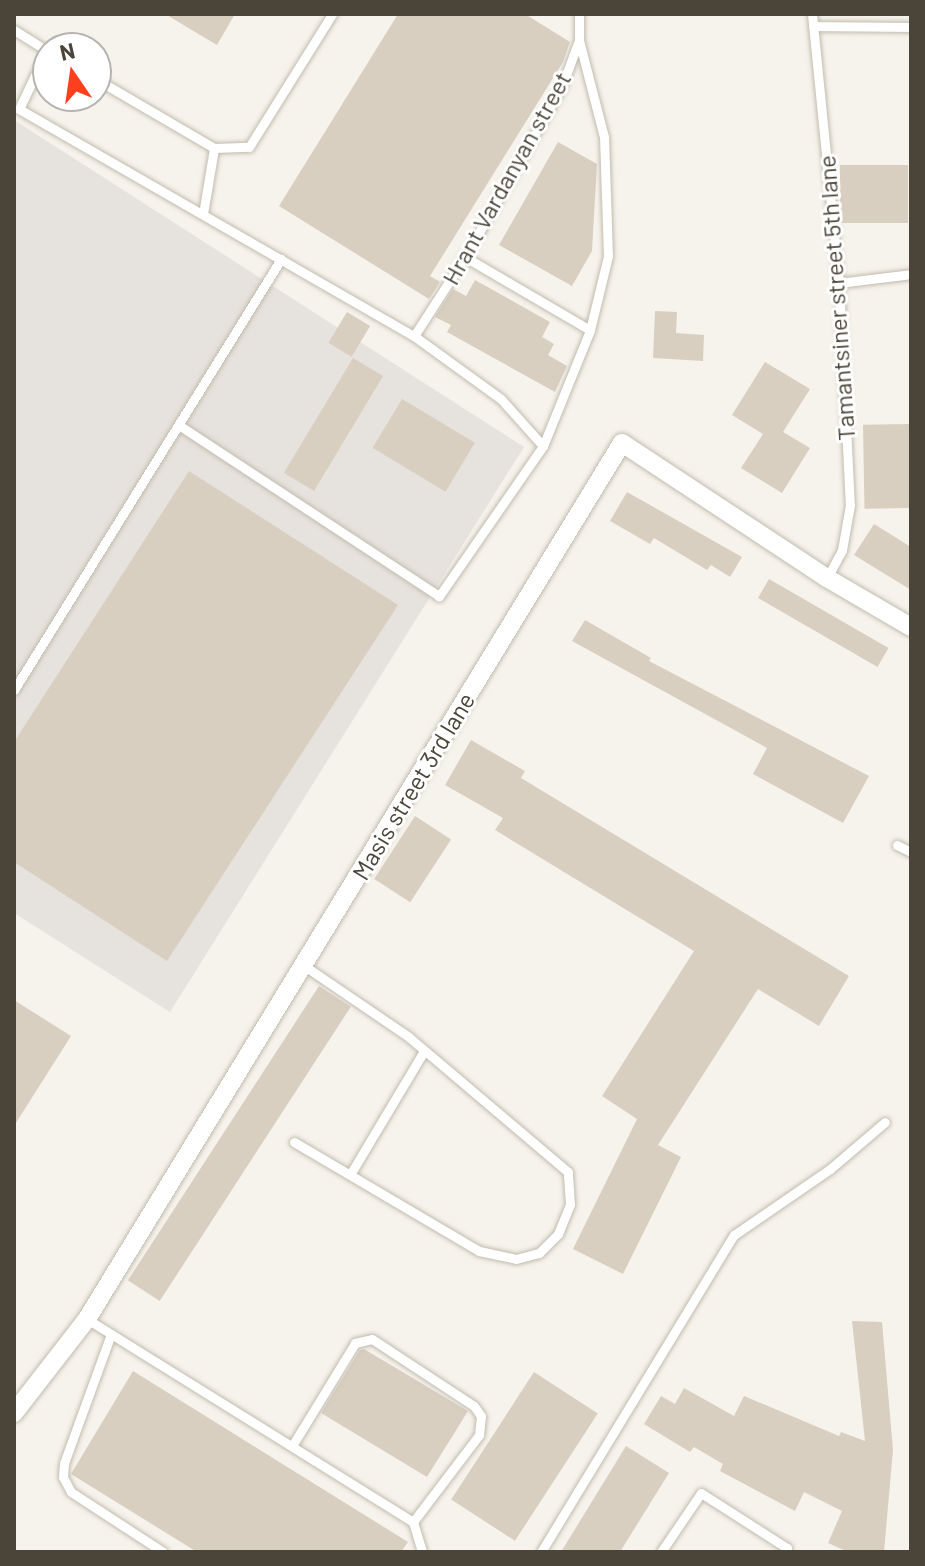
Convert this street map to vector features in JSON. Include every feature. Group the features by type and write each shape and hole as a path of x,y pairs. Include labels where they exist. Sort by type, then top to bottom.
{"street":[{"name":"Masis street 3rd lane","path":"14,1413 87,1319 622,443 827,578 911,627"}],"lane":[{"path":"112,88 214,148 249,147 332,14"},
{"name":"Hrant Vardanyan street","path":"414,336 465,257 562,86 579,40 579,14"},
{"name":"Tamantsiner street 5th lane","path":"812,14 839,283 850,505 842,550 827,578"},
{"path":"813,26 911,27"},
{"path":"14,30 32,41"},
{"path":"179,425 439,596 543,446 590,330 608,256 604,137 579,40"},
{"path":"32,79 16,109 414,336 501,399 543,446"},
{"path":"203,214 214,148"},
{"path":"465,257 590,330"},
{"path":"14,690 281,259"},
{"path":"839,283 911,274"},
{"path":"897,845 911,852"},
{"path":"294,1142 479,1251 516,1259 539,1253 558,1234 570,1204 568,1172 409,1037 303,965"},
{"path":"351,1173 424,1051"},
{"path":"541,1552 734,1235 830,1169 885,1122"},
{"path":"87,1319 413,1522 422,1552"},
{"path":"111,1334 64,1463 63,1477 71,1492 163,1552"},
{"path":"292,1446 355,1343 372,1339 474,1406 481,1416 479,1435 413,1522"},
{"path":"661,1552 701,1493 787,1548 785,1552"}],"shaded area":[{"path":"14,120 524,447 170,1012 14,913"}],"building":[{"path":"165,14 235,14 217,45"},
{"path":"398,14 525,14 570,42 563,62 430,276 440,282 429,299 279,206"},
{"path":"558,142 597,164 592,251 572,286 499,245"},
{"path":"840,165 908,165 908,223 840,223"},
{"path":"475,280 550,322 542,337 554,344 548,355 567,366 555,392 447,332 451,325 435,317 453,289 466,296"},
{"path":"655,311 677,312 676,333 704,335 703,361 653,358"},
{"path":"347,312 370,326 352,357 328,343"},
{"path":"353,358 383,376 314,491 284,473"},
{"path":"765,362 810,389 783,432 810,448 782,493 741,468 763,434 732,415"},
{"path":"402,399 475,443 446,492 373,448"},
{"path":"910,424 911,508 864,509 863,425"},
{"path":"189,471 398,605 167,961 14,862 14,742"},
{"path":"627,492 742,557 730,577 711,565 707,570 654,538 650,544 610,521"},
{"path":"874,524 911,547 911,590 854,555"},
{"path":"769,579 889,648 878,667 758,598"},
{"path":"585,620 651,658 649,661 869,776 843,823 753,774 767,748 572,641"},
{"path":"471,740 525,771 521,778 849,976 819,1026 758,989 658,1145 681,1157 623,1274 573,1249 637,1119 602,1096 694,951 495,830 503,818 445,785"},
{"path":"415,816 451,839 410,902 374,879"},
{"path":"319,986 351,1007 160,1301 128,1280"},
{"path":"14,1000 71,1036 14,1126"},
{"path":"852,1321 882,1322 893,1450 884,1552 848,1552 828,1543 842,1511 804,1492 795,1511 720,1471 723,1464 694,1447 690,1452 644,1424 661,1396 675,1404 684,1388 734,1416 744,1396 839,1436 841,1432 865,1441"},
{"path":"364,1349 468,1411 427,1477 321,1413 360,1350"},
{"path":"133,1371 408,1542 401,1552 197,1552 71,1474"},
{"path":"534,1372 598,1413 515,1541 451,1499"},
{"path":"626,1446 669,1473 620,1552 561,1552"}]}
